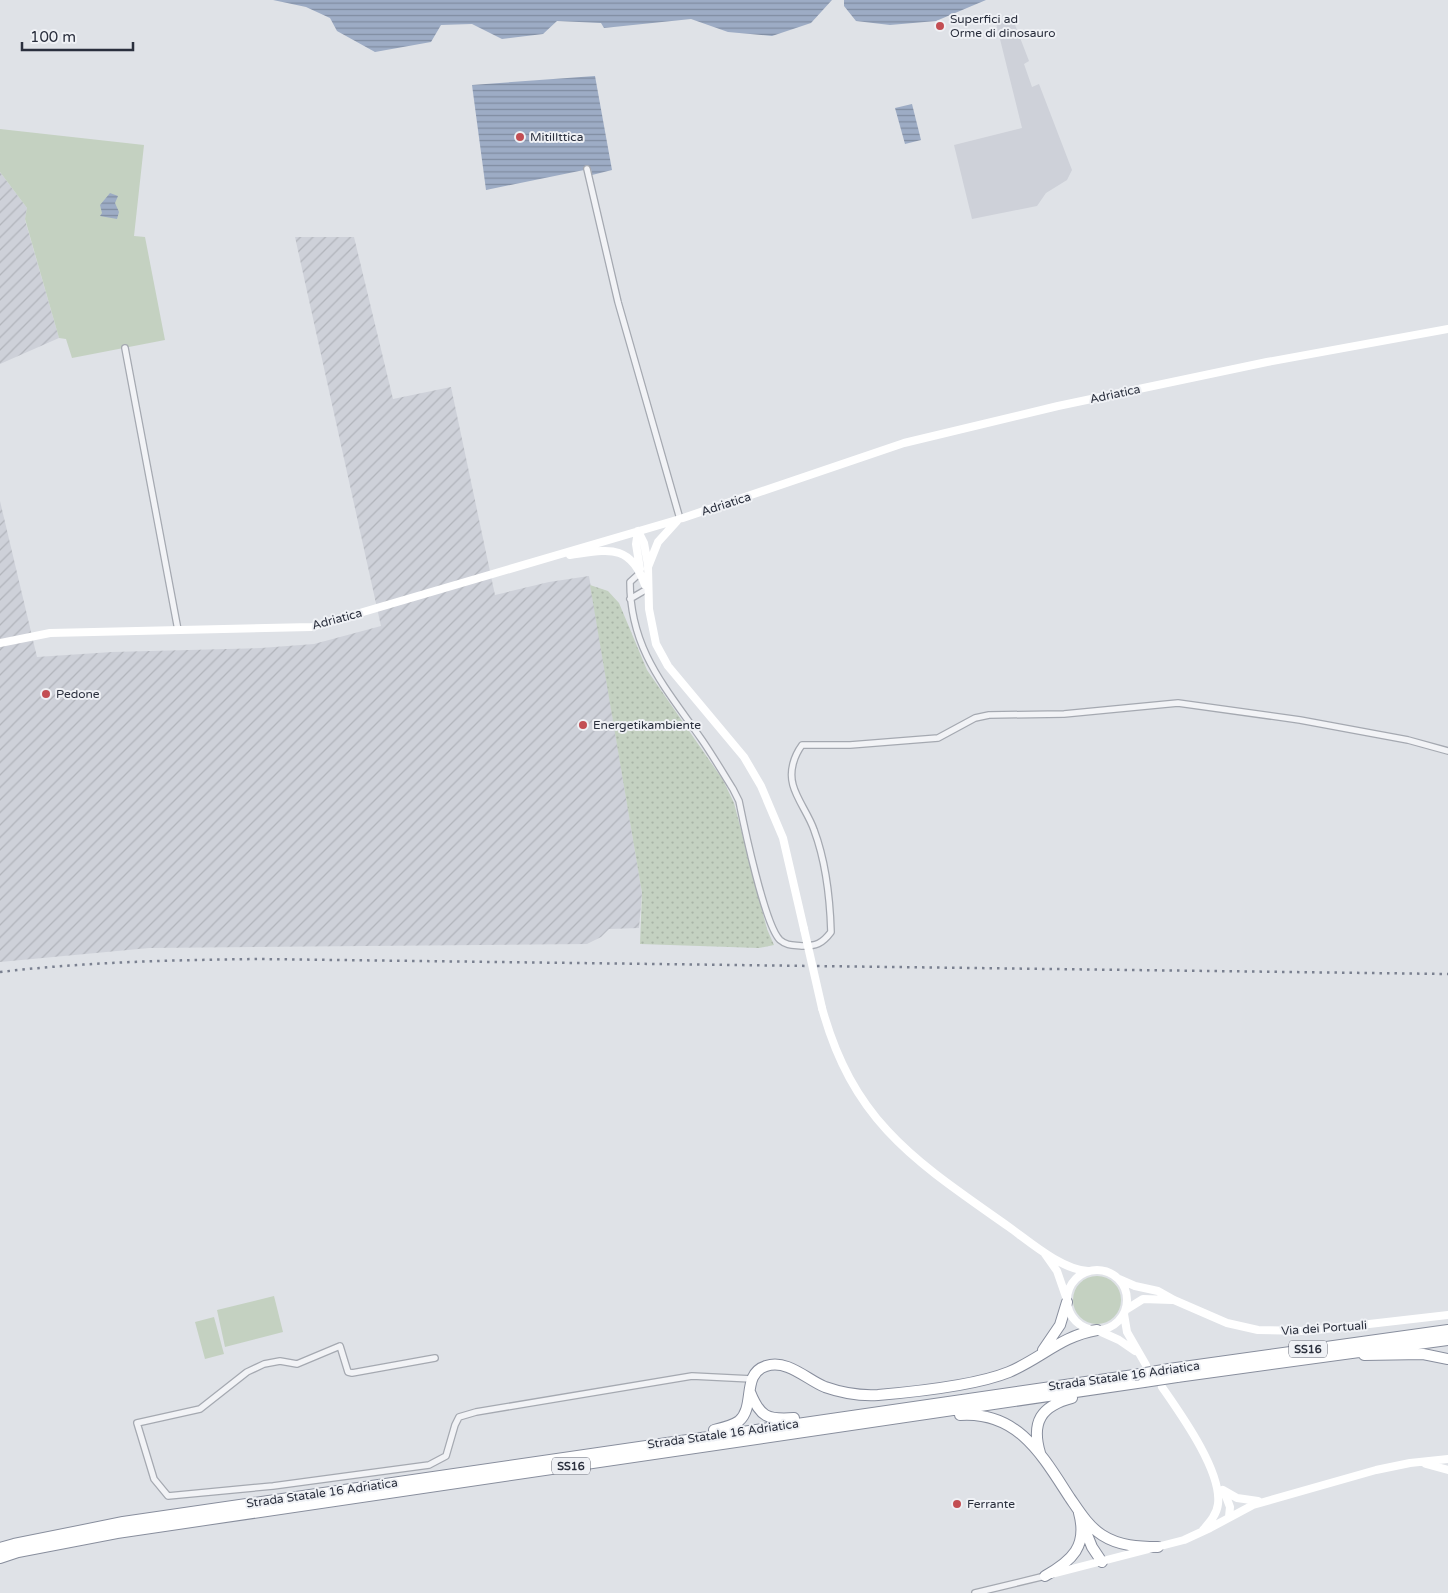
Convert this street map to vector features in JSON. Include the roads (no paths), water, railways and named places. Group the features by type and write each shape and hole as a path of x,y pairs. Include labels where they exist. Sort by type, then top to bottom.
{"highway":[{"path":"1036,1357 1057,1330 1067,1302"},
{"path":"752,1379 763,1367 777,1364 794,1370 814,1382 834,1390 852,1394 876,1395 989,1378 1014,1369 1068,1338 1097,1330"},
{"name":"Strada Statale 16 Adriatica","path":"0,1548 123,1522 1448,1330"},
{"name":"Strada Statale 16 Adriatica","path":"0,1558 18,1552 117,1533 1177,1377 1448,1340"},
{"path":"1336,1354 1423,1354 1448,1359"},
{"name":"SS16","path":"655,1444 735,1424 746,1411 752,1379"},
{"name":"SS16","path":"1042,1456 1036,1430 1040,1418 1048,1408 1060,1401 1115,1386"},
{"name":"SS16","path":"750,1392 759,1412 774,1418 874,1413"},
{"name":"SS16","path":"899,1418 973,1414 988,1416 1015,1428 1042,1456 1079,1512 1096,1531 1117,1542 1158,1547"},
{"name":"SS16","path":"1079,1512 1092,1547 1102,1562"},
{"name":"SS16","path":"1045,1576 1074,1554 1081,1539 1082,1523"},
{"name":"SS16","path":"1096,1531 1100,1543 1102,1562"}],"street":[{"path":"587,169 618,302 680,519 658,542 644,570 630,582 630,599 644,652 652,670 702,741 736,795 766,908 776,935 788,945 816,946 825,940 831,932 821,851 814,829 793,785 791,770 796,754 802,745 850,745 938,738 976,718 989,715 1064,714 1178,703 1300,720 1408,740 1448,751"},
{"name":"Adriatica","path":"0,643 50,634 312,627 680,519 904,443 1058,406 1267,362 1448,329"},
{"path":"125,348 178,630"},
{"path":"638,531 636,541 644,570 653,632 662,657 744,757 771,807 783,838 822,1008 833,1044 864,1103 886,1130 928,1170 1038,1248 1071,1267 1088,1271 1105,1270 1119,1279 1127,1293 1126,1329 1137,1352 1146,1365"},
{"path":"543,559 613,551 628,556 644,570"},
{"path":"630,599 647,589"},
{"path":"1038,1248 1057,1271 1069,1311 1076,1321 1086,1328 1097,1330 1119,1340 1137,1352"},
{"path":"1067,1302 1068,1293 1073,1282 1088,1271"},
{"name":"Via dei Portuali","path":"1119,1279 1135,1286 1158,1291 1174,1300 1233,1324 1282,1332 1322,1330 1448,1315"},
{"name":"Via dei Portuali","path":"1125,1312 1143,1299 1174,1300"},
{"path":"1097,1330 1113,1326 1125,1312"},
{"path":"435,1358 352,1373 348,1372 340,1346 297,1364 280,1362 264,1364 248,1372 200,1409 137,1423 154,1479 168,1496 273,1486 429,1465 446,1456 455,1425 460,1417 476,1412 682,1377 710,1375 752,1379"},
{"path":"1162,1386 1194,1435 1216,1482 1223,1490 1230,1506 1229,1517"},
{"path":"975,1593 1102,1562 1199,1534 1242,1509 1265,1501 1376,1470 1448,1459"},
{"path":"1422,1462 1448,1470"},
{"path":"1199,1534 1213,1517 1218,1502 1216,1482"},
{"path":"1223,1490 1240,1499 1265,1501"},
{"path":"1218,1502 1229,1517"}],"water":[{"path":"273,0 832,0 811,23 772,36 728,32 691,19 604,28 601,23 557,21 543,34 502,39 472,24 441,25 431,42 375,52 337,31 330,18 306,7"},
{"path":"844,0 986,0 936,21 890,25 856,21 844,6"},
{"path":"595,76 612,170 592,175 591,169 584,170 486,190 472,85"},
{"path":"912,104 921,140 905,144 895,108"},
{"path":"110,193 118,196 115,203 119,212 117,219 100,216 102,213 100,205"}],"railway":[{"path":"0,972 130,962 259,959 1448,974"}],"place":[{"name":"Superfici ad Orme di dinosauro","path":"940,26"},
{"name":"MitilIttica","path":"520,137"},
{"name":"Pedone","path":"46,694"},
{"name":"Energetikambiente","path":"583,725"},
{"name":"Ferrante","path":"957,1504"}]}
